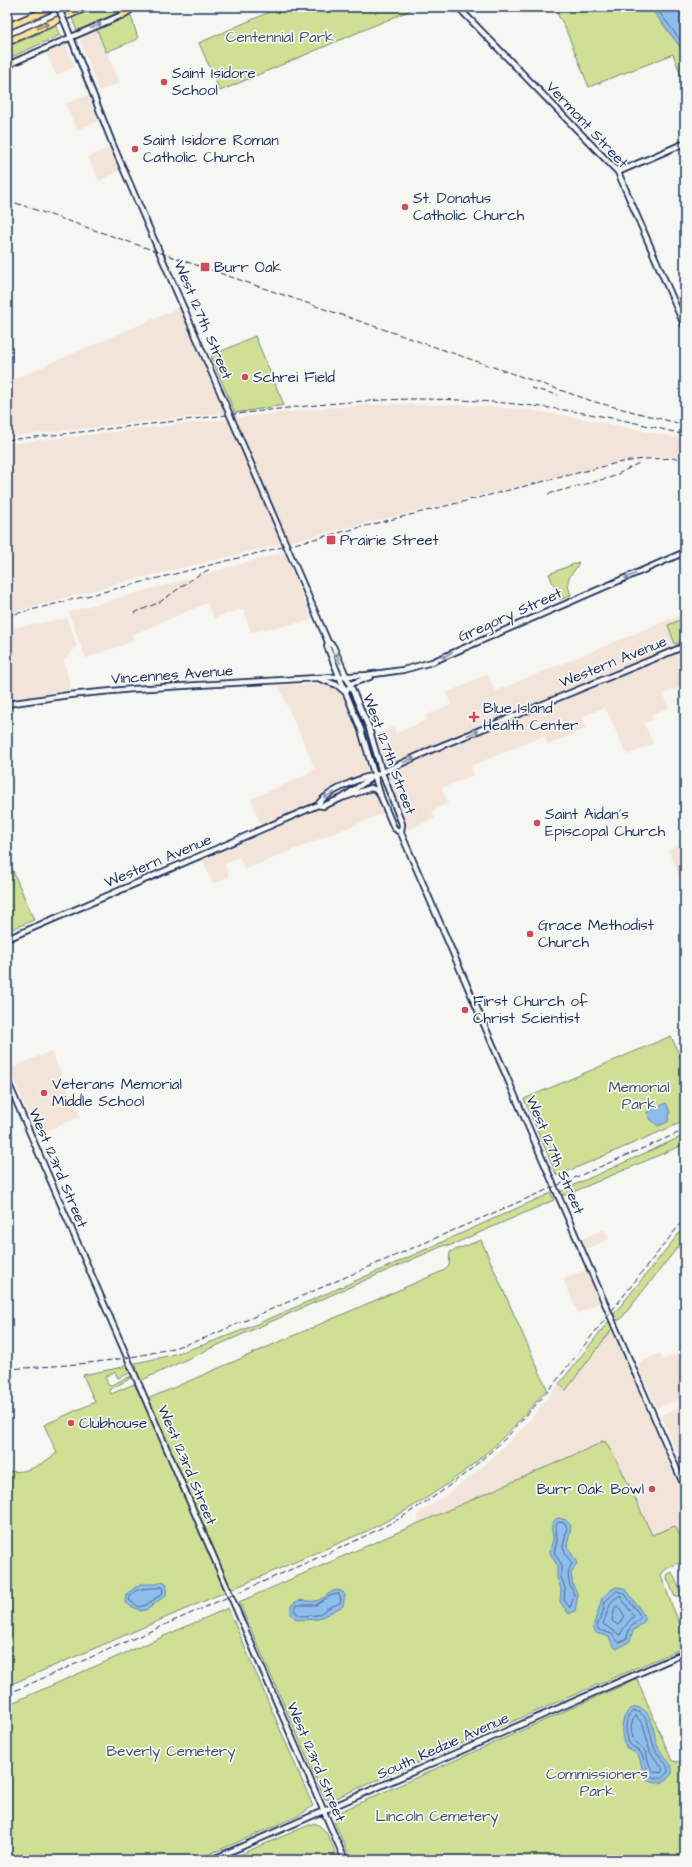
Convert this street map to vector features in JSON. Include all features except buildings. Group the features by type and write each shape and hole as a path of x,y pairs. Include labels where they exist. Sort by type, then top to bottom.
{"highway":[{"path":"7,27 54,7"},
{"path":"7,42 87,7"},
{"path":"122,15 134,7"}],"main road":[{"name":"West 127th Street","path":"58,7 71,36 113,145 328,642 327,646 338,677 361,730 381,797 394,828 401,833"},
{"name":"Vermont Street","path":"458,7 618,172 685,327"},
{"path":"9,64 122,15"},
{"path":"618,172 685,143"},
{"name":"Gregory Street","path":"338,677 377,674 415,667 432,662 685,552"},
{"name":"West 127th Street","path":"328,642 333,646 369,728 382,773 402,824 401,833 685,1488"},
{"name":"Western Avenue","path":"318,805 321,800 362,778 382,773 430,750 685,646"},
{"path":"316,678 337,685 345,692 350,685 377,674"},
{"name":"Vincennes Avenue","path":"7,704 69,695 132,689 338,677"},
{"name":"Western Avenue","path":"7,939 318,805 323,806 342,798 374,776"},
{"path":"342,798 371,788 376,790 381,797"},
{"name":"West 123rd Street","path":"7,1080 345,1860"},
{"name":"South Kedzie Avenue","path":"211,1860 685,1653"}],"shaded area":[{"path":"97,30 120,83 99,91 80,40 81,37"},
{"path":"65,43 75,67 56,75 46,52"},
{"path":"87,95 98,121 77,130 65,104"},
{"path":"110,147 120,171 99,181 88,157"},
{"path":"179,308 224,413 7,437 7,382"},
{"path":"384,404 463,405 528,410 567,416 685,439 685,456 640,458 603,466 124,582 7,614 7,444 323,408"},
{"path":"284,552 311,617 310,621 251,632 243,609 214,618 207,603 132,635 134,641 86,658 68,612"},
{"path":"685,613 685,685 664,694 669,708 651,715 652,720 644,723 653,744 627,755 605,707 582,717 586,728 548,745 544,736 471,766 474,775 442,788 448,803 432,811 435,818 407,830 388,779 374,734 394,727 396,733 427,720 426,715 451,705 447,693 487,674 495,691"},
{"path":"67,618 77,646 64,660 71,690 7,699 7,629"},
{"path":"325,684 338,689 343,697 364,749 367,769 386,812 244,870 239,857 225,864 229,877 213,884 203,860 264,833 251,799 302,777 315,768 278,685"},
{"path":"685,843 685,889 668,850"},
{"name":"Veterans Memorial Middle School","path":"51,1051 80,1117 37,1135 9,1069"},
{"path":"604,1229 609,1239 586,1249 582,1239"},
{"path":"587,1269 600,1303 578,1313 563,1279"},
{"path":"612,1329 685,1500 685,1544 675,1527 652,1536 616,1459 606,1442 601,1441 602,1443 420,1524 416,1515 453,1490 487,1463 525,1426 559,1384 566,1389"},
{"path":"685,1350 685,1397 657,1408 637,1364 660,1353 663,1360"},
{"path":"685,1404 685,1471 661,1415"}],"green space":[{"path":"98,7 130,7 77,31 72,18"},
{"name":"Centennial Park","path":"281,7 418,7 220,91 199,43"},
{"path":"553,7 650,7 685,53 685,86 673,54 589,87 564,25"},
{"path":"131,15 138,39 106,52 97,30"},
{"path":"56,26 60,35 7,59 7,47"},
{"name":"Schrei Field","path":"255,336 284,405 235,413 211,356"},
{"path":"579,562 568,580 571,595 560,600 549,574"},
{"path":"685,618 685,640 675,644 668,625"},
{"path":"7,857 34,920 7,931"},
{"name":"Memorial Park","path":"671,1036 685,1068 685,1121 557,1176 524,1099"},
{"path":"685,1135 685,1144 566,1195 562,1195 561,1191"},
{"path":"551,1193 554,1200 449,1246 445,1245 140,1381 135,1369 137,1368 135,1363 181,1352 226,1337"},
{"path":"685,1226 685,1238 620,1320 616,1320 614,1314"},
{"path":"481,1240 547,1389 487,1453 443,1487 419,1503 367,1531 7,1686 7,1471 14,1472 34,1468 57,1453 44,1425 95,1402 83,1375 123,1367 123,1365 127,1364 130,1373 118,1378 115,1372 105,1377 109,1386 131,1376 131,1378 109,1390 111,1394 134,1384 143,1401 445,1270 449,1266 450,1252"},
{"path":"609,1321 612,1329 566,1390 559,1384"},
{"path":"601,1441 606,1442 617,1461 652,1535 675,1526 685,1544 685,1560 666,1569 661,1575 685,1636 685,1647 331,1800 325,1799 239,1602 601,1443"},
{"path":"672,1572 682,1595 675,1597 667,1578 668,1574"},
{"name":"Beverly Cemetery","path":"228,1608 313,1806 298,1816 196,1860 7,1860 7,1705"},
{"name":"Commissioners Park","path":"637,1679 672,1761 685,1763 685,1860 351,1860 334,1821 337,1813"},
{"path":"314,1823 319,1825 327,1833 338,1860 227,1860"}],"water":[{"path":"650,7 685,7 685,53"},
{"path":"666,1103 670,1112 668,1122 658,1126 650,1119 647,1112"},
{"path":"558,1518 566,1520 571,1526 567,1546 577,1563 571,1574 573,1585 578,1595 575,1611 569,1614 560,1602 561,1589 557,1578 557,1565 550,1553 553,1539 552,1525"},
{"path":"163,1581 167,1584 166,1595 148,1609 141,1611 125,1603 126,1594 140,1584 157,1584"},
{"path":"616,1587 623,1588 628,1592 645,1617 645,1621 633,1631 630,1641 617,1649 613,1646 609,1637 596,1633 593,1627 602,1598"},
{"path":"337,1590 343,1592 345,1595 343,1606 318,1619 297,1620 291,1614 291,1606 294,1603 302,1600 315,1601"},
{"path":"636,1707 642,1709 650,1718 659,1749 672,1767 672,1774 663,1782 655,1783 646,1778 637,1754 626,1747 622,1737 622,1724 624,1718 631,1709"}],"railway":[{"path":"7,200 595,402 685,425"},
{"path":"531,388 558,395"},
{"path":"7,440 302,406 413,399 482,401 550,408 618,419 685,435"},
{"path":"7,616 617,463 643,459 685,458"},
{"path":"548,494 612,477 641,462"},
{"path":"134,613 160,602 195,577 210,569"},
{"path":"7,1369 107,1361 156,1352 205,1338 685,1130"},
{"path":"7,1694 349,1544 399,1519 438,1494 470,1470 507,1437 549,1390 685,1218"}],"place":[{"name":"Saint Isidore School","path":"164,82"},
{"name":"Saint Isidore Roman Catholic Church","path":"135,149"},
{"name":"St. Donatus Catholic Church","path":"405,207"},
{"name":"Burr Oak","path":"205,267"},
{"name":"Schrei Field","path":"245,377"},
{"name":"Prairie Street","path":"331,540"},
{"name":"Blue Island Health Center","path":"474,717"},
{"name":"Saint Aidan's Episcopal Church","path":"537,823"},
{"name":"Grace Methodist Church","path":"530,934"},
{"name":"First Church of Christ Scientist","path":"465,1010"},
{"name":"Veterans Memorial Middle School","path":"44,1093"},
{"name":"Clubhouse","path":"71,1423"},
{"name":"Burr Oak Bowl","path":"652,1489"}],"park label":[{"name":"Lincoln Cemetery","path":"437,1816"}]}
